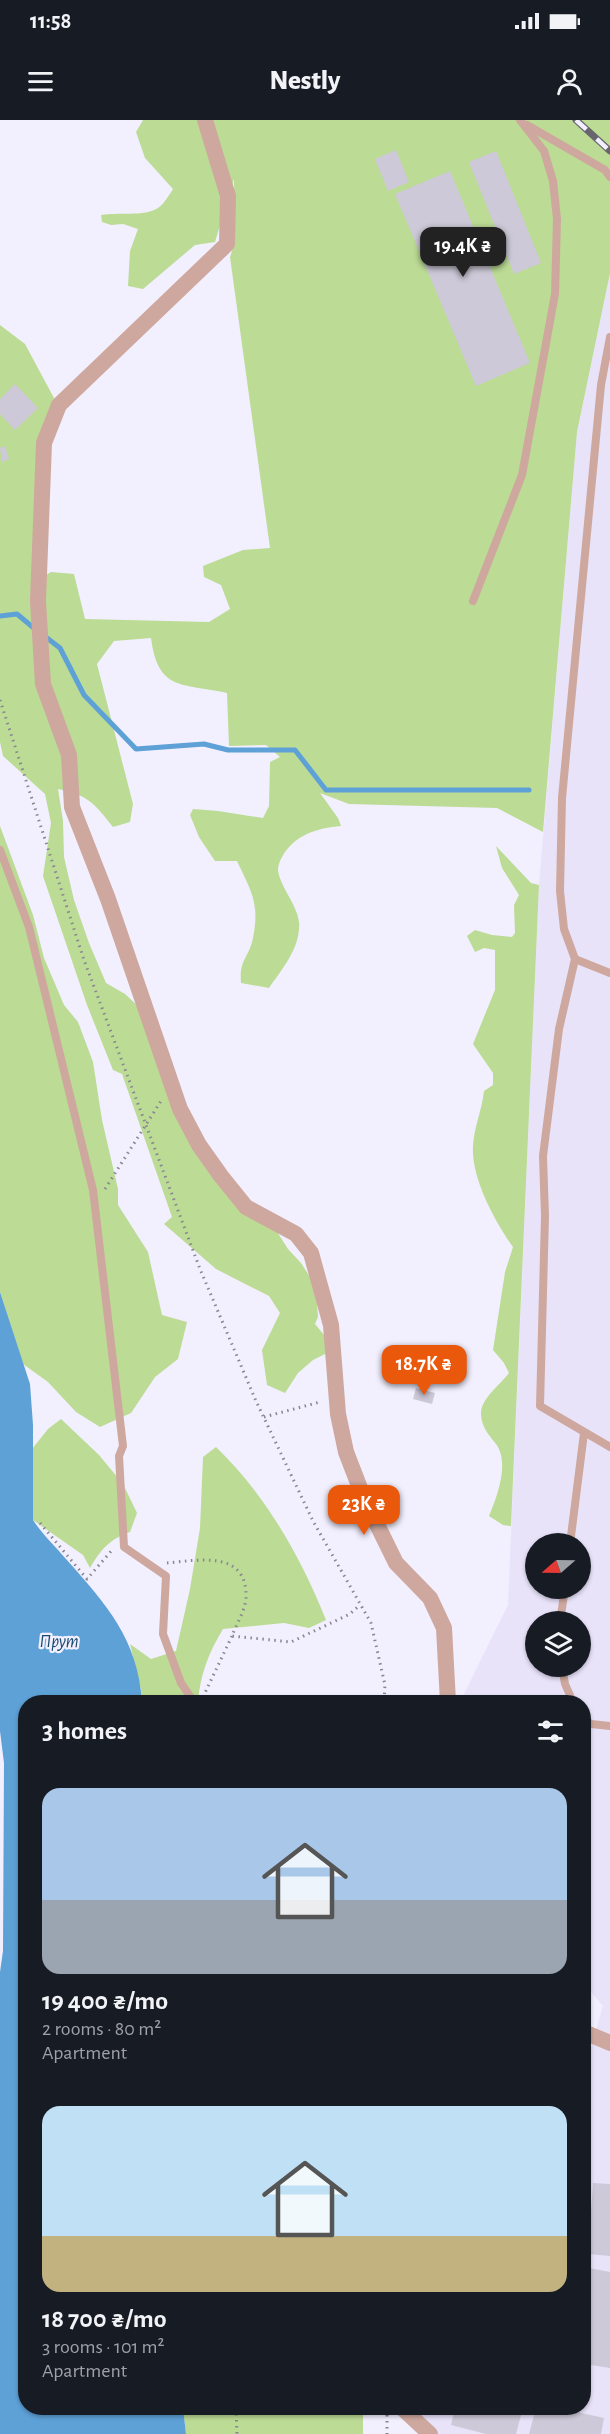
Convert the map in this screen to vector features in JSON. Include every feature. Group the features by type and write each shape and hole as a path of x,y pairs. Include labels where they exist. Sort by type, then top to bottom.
{"street":[{"path":"205,120 228,196 227,244 59,405 44,443 38,601 43,684 69,755 72,807 108,899 180,1109 199,1145 246,1206 296,1234 311,1253 331,1325 336,1397 346,1452 363,1496 396,1563 430,1598 444,1628 448,1695"},
{"path":"591,2035 610,2043"},
{"path":"410,2415 430,2434"}],"lane":[{"path":"522,122 605,170 610,177"},
{"path":"473,601 522,475 555,294 557,219 553,181 544,151 522,122"},
{"path":"610,337 601,385 562,798 560,891 564,929 575,959 559,1029 543,1156 545,1216 540,1406 610,1447"},
{"path":"0,850 29,927 93,1190 123,1446 119,1455 124,1546 166,1576 163,1634 181,1683 189,1695"},
{"path":"575,959 610,973"},
{"path":"571,1533 584,1433"},
{"path":"564,1677 570,1695"},
{"path":"591,1724 610,1726"}],"path":[{"path":"0,699 84,960 200,1269 264,1417 313,1521 371,1623 385,1685 384,1695"},
{"path":"95,1205 171,1084"},
{"path":"264,1417 336,1397"},
{"path":"40,1523 87,1579 112,1549 124,1546"},
{"path":"167,1563 200,1560 229,1563 240,1572 246,1598 232,1636 204,1695"},
{"path":"232,1636 291,1642 350,1614 360,1605"},
{"path":"236,2415 237,2434"},
{"path":"387,2415 387,2434"}],"shaded area":[{"path":"610,273 610,2434 435,2434 414,2415 591,2415 591,2047 603,2006 591,1992 591,1695 463,1695 508,1605 539,885 577,432"}],"green space":[{"path":"143,120 610,120 610,273 577,432 543,832 497,808 349,804 320,793 341,826 307,834 287,849 281,860 278,868 279,876 298,915 299,931 290,957 269,988 241,983 241,969 251,945 255,926 255,906 237,861 215,861 199,837 190,815 193,809 263,818 269,806 270,762 280,757 266,745 229,746 227,693 174,682 159,668 151,638 114,641 97,664 133,804 130,822 113,827 90,801 77,794 58,789 63,821 64,857 74,900 106,983 125,994 140,1008 194,1148 274,1227 310,1277 317,1303 318,1317 315,1324 329,1341 329,1352 313,1360 298,1373 285,1393 267,1385 262,1350 280,1313 269,1296 216,1269 164,1224 172,1217 122,1074 113,1070 87,1005 43,876 51,823 45,794 3,756 0,742 0,325 25,344 54,398 38,443 34,582 51,572 74,574 85,619 209,622 230,609 221,585 204,577 203,566 243,550 270,548 230,257 234,245 234,179 215,242 195,245 143,289 128,286 130,251 138,229 123,224 111,225 102,222 101,215 152,211 162,204 173,189 145,158 136,132"},
{"path":"0,826 33,915 44,958 64,1005 78,1022 93,1062 102,1120 118,1189 118,1205 148,1252 162,1315 187,1322 178,1359 155,1377 131,1413 100,1427 76,1412 48,1382 23,1364 0,1292"},
{"path":"496,846 531,883 539,885 511,1526 503,1525 489,1516 501,1480 502,1461 496,1444 484,1428 481,1415 487,1398 509,1373 493,1350 505,1272 513,1247 486,1199 473,1159 475,1132 484,1091 493,1085 493,1073 473,1044 495,990 495,950 484,948 475,952 467,936 475,930 512,937 515,933 514,905 519,895 502,868"},
{"path":"61,1419 99,1455 123,1484 137,1513 130,1532 107,1546 90,1568 83,1555 33,1520 32,1449 48,1429"},
{"path":"216,1447 234,1465 266,1506 293,1550 326,1620 309,1628 284,1623 223,1629 206,1664 199,1695 141,1695 130,1644 151,1659 176,1651 190,1589 200,1528 203,1457"},
{"path":"184,2415 363,2415 363,2434 186,2434"}],"water":[{"name":"Прут","path":"0,1292 30,1384 33,1425 33,1520 94,1591 118,1624 134,1659 141,1695 18,1695 18,2415 184,2415 186,2434 0,2434 0,1972 3,1951 4,1763 0,1731"}],"building":[{"path":"396,150 409,182 388,191 375,159"},
{"path":"496,151 541,263 514,274 469,162"},
{"path":"450,171 530,363 476,386 395,194"},
{"path":"15,384 38,408 15,430 0,414 0,399"},
{"path":"5,446 9,459 2,462 0,448"},
{"path":"416,1388 435,1393 432,1404 413,1399"},
{"path":"593,2183 610,2184 610,2256 591,2254"},
{"path":"591,2268 610,2272 610,2368 591,2365"},
{"path":"453,2415 521,2415 516,2434 486,2434 451,2425"},
{"path":"534,2415 590,2415 604,2418 601,2434 529,2434"}],"waterway":[{"path":"0,616 17,614 35,629"},
{"path":"47,638 60,648 84,695 136,749 204,744 228,750 295,750 326,790 529,790"}],"railway":[{"path":"576,120 610,151"}]}
